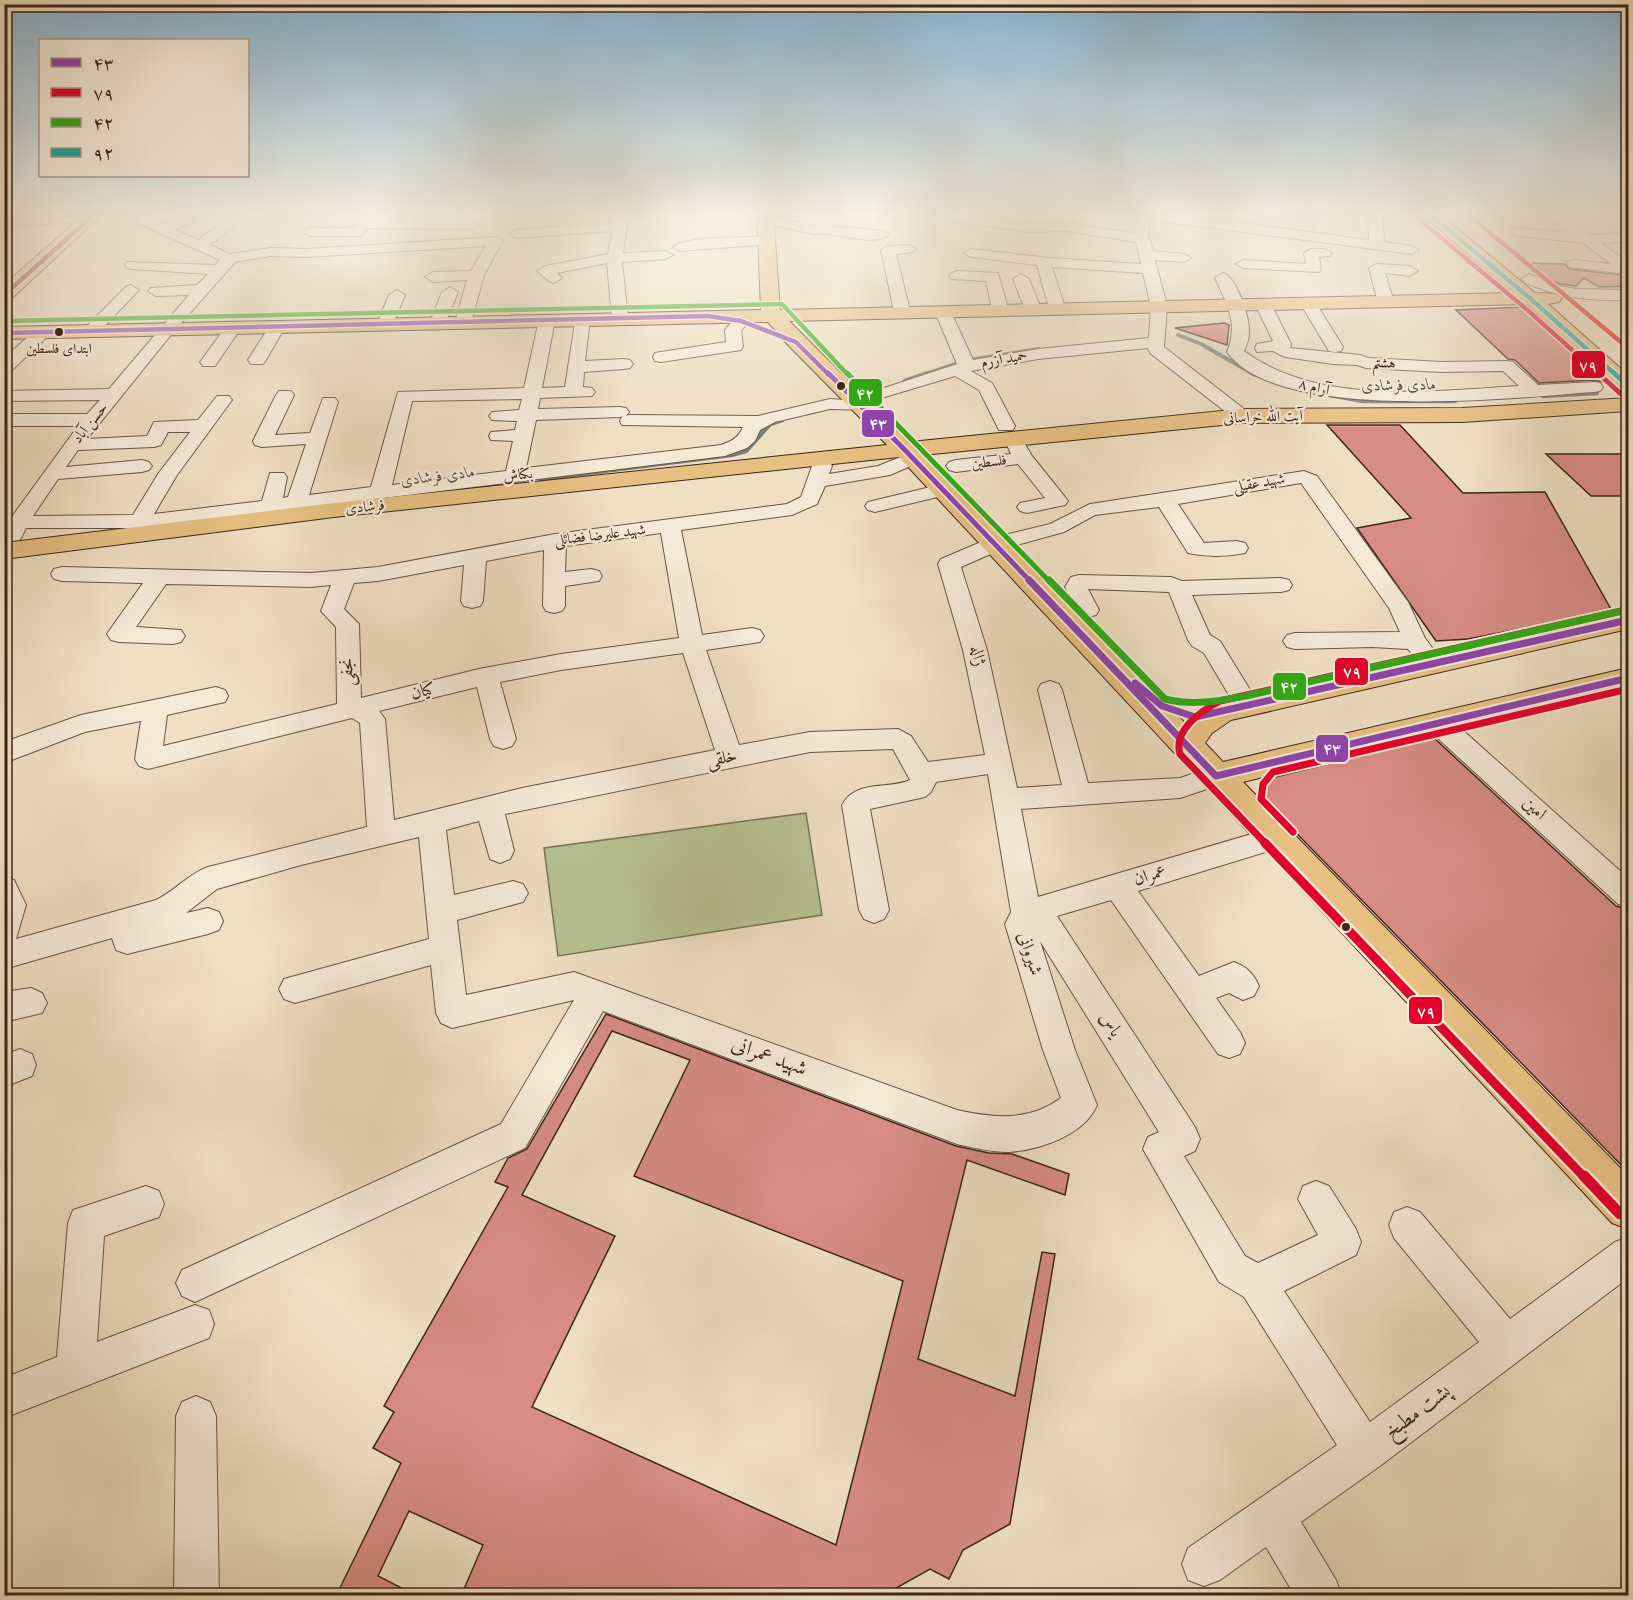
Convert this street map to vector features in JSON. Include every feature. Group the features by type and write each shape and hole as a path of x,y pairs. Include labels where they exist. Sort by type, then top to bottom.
{"main road":[{"path":"767,286 775,314 795,342 909,454 1629,1207"},
{"path":"1524,286 1570,313 1629,361"},
{"path":"1525,286 1626,399"},
{"path":"775,314 776,287"},
{"path":"776,287 792,299 829,313"},
{"path":"4,333 1000,309 1498,300 1528,289"},
{"path":"708,316 741,321 795,342"},
{"name":"آیت الله خراسانی","path":"909,454 960,458 1015,443 1242,416 1462,415 1626,399"},
{"name":"آیت الله خراسانی","path":"909,454 1161,427 1248,423 1406,424 1626,399"},
{"name":"فرشادی","path":"13,550 346,509 817,471 909,454"},
{"path":"1188,747 1195,730 1205,719 1423,653 1629,620"},
{"path":"1216,776 1629,678"},
{"path":"1236,708 1211,726 1211,736 1216,745 1226,754 1239,760 1254,763 1268,762"}],"street":[{"name":"حسن آباد","path":"11,525 92,420 205,286"},
{"path":"463,322 474,286"},
{"path":"614,286 620,318"},
{"path":"896,286 902,312"},
{"path":"995,286 1000,309"},
{"path":"1024,286 1033,309"},
{"path":"1050,286 1057,308"},
{"path":"1154,286 1159,306 1156,349 1242,416"},
{"path":"1227,286 1236,305"},
{"path":"1295,286 1302,304 1335,347"},
{"path":"1381,286 1386,302"},
{"path":"1528,289 1574,295 1629,295"},
{"path":"91,331 130,290"},
{"path":"156,291 201,290"},
{"path":"438,322 450,292"},
{"path":"385,324 398,295"},
{"path":"1570,313 1575,305 1586,298 1596,296"},
{"path":"1263,304 1282,344"},
{"name":"۸ آرام","path":"1236,305 1241,321 1241,340 1235,352 1248,365 1287,380 1330,392 1440,394 1594,387"},
{"path":"943,312 962,369 986,387 1015,443 1059,501 1027,507"},
{"path":"380,492 404,396 579,392 576,367 582,319"},
{"path":"515,475 547,320"},
{"path":"661,357 704,357 739,353 733,330 741,321"},
{"path":"257,360 277,327"},
{"path":"209,362 233,328"},
{"path":"4,368 43,332"},
{"name":"حمید آزرم","path":"858,403 962,369 1016,356 1138,345 1157,341"},
{"name":"هشتم","path":"1263,348 1276,346 1285,352 1333,359 1360,360 1366,363 1442,367 1507,366 1534,391"},
{"path":"576,367 624,364"},
{"path":"4,396 114,394"},
{"path":"1347,394 1373,416"},
{"path":"1440,394 1462,415"},
{"path":"285,395 262,441 319,438"},
{"path":"140,522 168,474 223,400"},
{"path":"297,502 329,402"},
{"path":"498,416 624,416 759,422 830,404 858,403"},
{"path":"4,420 92,420"},
{"name":"بکتاش","path":"11,525 140,522 725,450 740,444 752,427 759,422"},
{"path":"72,445 154,441 161,426 204,426"},
{"path":"498,436 523,435"},
{"path":"52,474 142,466"},
{"name":"شهید علیرضا فضائلی","path":"345,577 378,574 555,541 792,509 810,500 817,471"},
{"name":"شهید عقیلی","path":"995,544 1057,528 1090,510 1165,500 1298,476 1310,480 1400,607 1423,653"},
{"path":"272,506 277,477"},
{"path":"875,506 943,490"},
{"path":"1165,500 1196,548 1204,550 1237,548"},
{"path":"11,525 13,550"},
{"path":"670,526 692,645 730,757"},
{"path":"554,606 555,541"},
{"name":"ژاله","path":"995,544 949,564 967,614 986,688 1005,799"},
{"path":"472,601 476,554"},
{"path":"62,574 311,580 345,577"},
{"path":"555,580 591,576"},
{"path":"159,577 118,634 173,636"},
{"name":"نجفی","path":"345,577 332,611 347,624 349,704 372,719 381,834"},
{"path":"1081,611 1088,610 1076,587 1078,582 1166,583 1178,588 1281,585"},
{"path":"1178,588 1200,640 1212,647 1236,708"},
{"name":"کیان","path":"155,709 148,759 356,709 488,685 561,662 752,636"},
{"path":"1294,641 1372,639 1423,653"},
{"path":"441,705 488,685 504,739"},
{"path":"1050,690 1078,795"},
{"path":"4,753 81,724 216,696"},
{"name":"امین","path":"1439,724 1629,895"},
{"name":"خلقی","path":"129,920 162,911 178,903 208,879 301,853 490,808 810,742 898,739 904,742 917,770 924,773"},
{"path":"874,910 856,805 860,801 882,795 917,790 922,785 924,773 999,763"},
{"path":"1005,799 1180,788 1216,776"},
{"name":"شیروانی","path":"1005,799 1031,912 1020,924 1059,1050 1080,1105"},
{"path":"490,808 500,851"},
{"path":"296,989 445,948 430,823"},
{"name":"عمران","path":"1031,912 1275,838"},
{"path":"1118,885 1229,1043"},
{"path":"441,911 513,893"},
{"name":"یاس","path":"1031,912 1183,1139 1161,1149 1232,1269 1257,1284"},
{"path":"4,956 129,920 127,941 208,921"},
{"name":"شهید عمرانی","path":"445,948 452,1013 574,986 957,1128 988,1135 1016,1134 1041,1129 1065,1118 1080,1105"},
{"path":"1195,992 1234,976 1243,986"},
{"path":"195,1283 513,1136 596,993"},
{"path":"1316,1199 1343,1242 1257,1284 1365,1451"},
{"path":"76,1369 87,1223 146,1204"},
{"path":"1407,1225 1508,1346"},
{"name":"پشت مطبخ","path":"1204,1564 1365,1451 1629,1255"},
{"path":"4,1398 195,1324"},
{"path":"196,1416 197,1596"},
{"path":"1272,1515 1320,1596"}],"green space":[{"path":"806,813 822,915 558,956 544,848"}],"building":[{"path":"1597,286 1629,286 1629,286"},
{"path":"1526,307 1608,383 1594,380 1539,383 1515,360 1508,359 1456,310"},
{"path":"1224,323 1229,325 1227,345 1175,328"},
{"path":"1327,425 1400,425 1463,493 1545,492 1612,611 1468,639 1436,641 1357,528 1411,518"},
{"path":"1546,454 1629,454 1629,496 1591,496"},
{"path":"1434,738 1616,906 1629,909 1629,1173 1260,796 1271,778"},
{"path":"606,1014 956,1146 989,1153 1012,1154 1069,1174 1065,1195 967,1160 918,1359 1015,1396 1042,1252 1055,1254 1010,1524 963,1550 949,1579 930,1569 882,1596 461,1596 483,1545 409,1511 378,1576 417,1596 336,1596 401,1463 373,1448 394,1412 384,1406 508,1187 495,1182 508,1158 527,1149","holes":["612,1031 690,1060 634,1176 903,1281 836,1545 532,1407 615,1236 522,1195"]}],"waterway":[{"name":"مادی فرشادی","path":"1178,335 1201,344 1255,375"},
{"name":"مادی فرشادی","path":"969,360 1039,349"},
{"name":"مادی فرشادی","path":"923,375 959,363"},
{"name":"مادی فرشادی","path":"905,381 928,373"},
{"name":"مادی فرشادی","path":"1252,373 1266,379"},
{"name":"مادی فرشادی","path":"1308,391 1363,401 1455,401"},
{"name":"مادی فرشادی","path":"1543,396 1597,393"},
{"name":"مادی فرشادی","path":"540,479 731,455 746,451 770,424 782,420"}],"transit line":[{"path":"4,295 14,286"},
{"name":"۷۹","path":"1498,286 1621,394"},
{"name":"۹۲","path":"1515,286 1628,386"},
{"path":"1553,286 1628,348"},
{"name":"۴۲","path":"4,321 782,304 809,335 1165,699 1175,702 1205,703 1246,696 1626,610"},
{"name":"۴۳","path":"4,333 708,316 741,321 796,342 904,449 1216,776 1628,678"},
{"name":"۷۹","path":"1620,1214 1180,754 1178,747 1180,739 1193,719 1220,701 1626,610"},
{"name":"۴۳","path":"1135,683 1162,706 1177,713 1195,717 1628,620"},
{"name":"۷۹","path":"1293,832 1261,799 1263,784 1273,772 1628,689"}],"place":[{"name":"ابتدای فلسطین","path":"59,332"}]}
